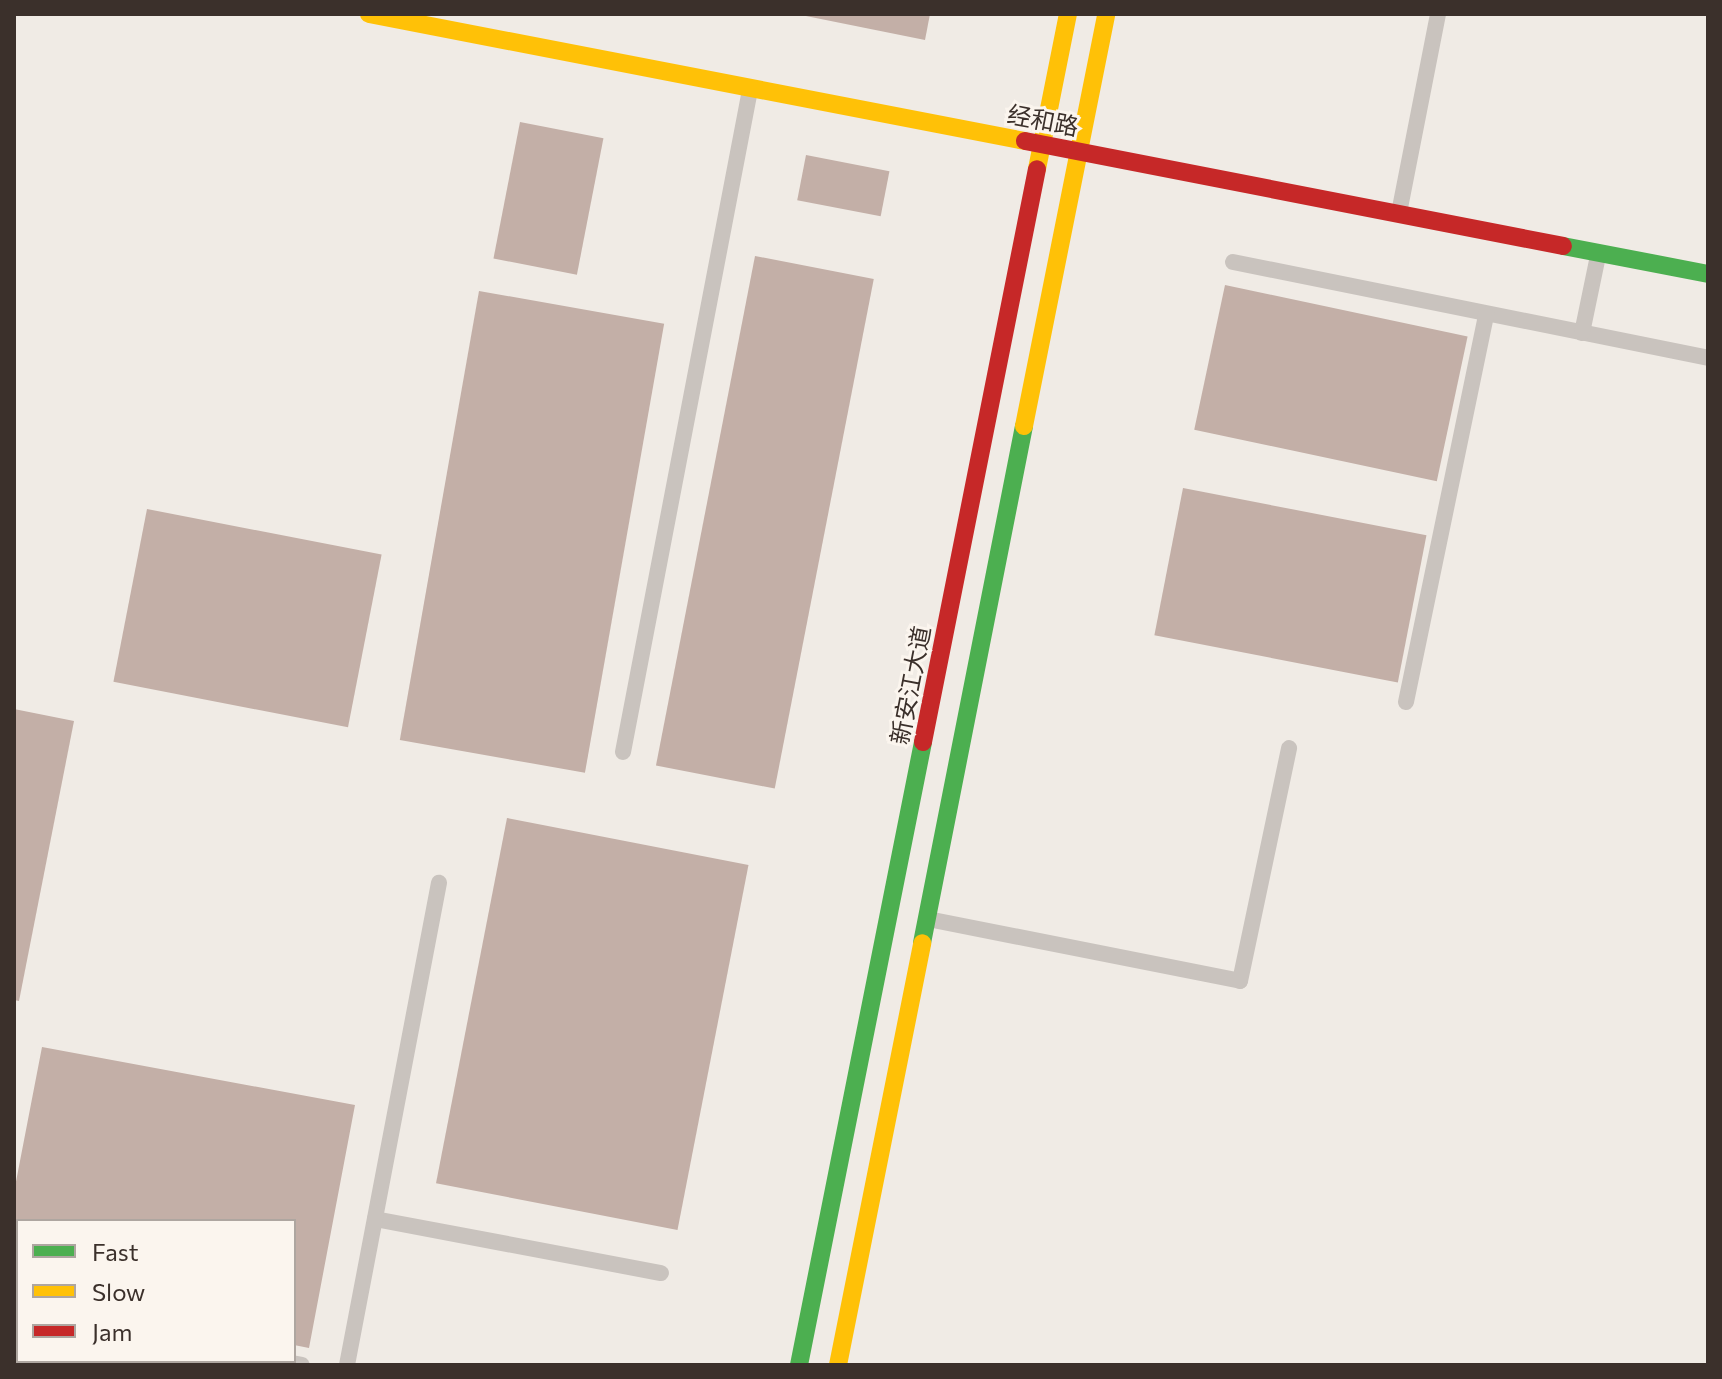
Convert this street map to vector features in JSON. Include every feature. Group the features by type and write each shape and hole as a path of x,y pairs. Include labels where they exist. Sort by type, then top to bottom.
{"main road":[{"name":"经和路","path":"369,14 428,20 751,88 1708,274"},
{"name":"新安江大道","path":"799,1365 1068,14"},
{"path":"838,1365 1106,14"}],"lane":[{"path":"1399,213 1438,14"},
{"path":"623,752 751,88"},
{"path":"1582,333 1599,252"},
{"path":"1233,262 1708,358"},
{"path":"1406,702 1486,314"},
{"path":"927,918 1240,981 1289,748"},
{"path":"347,1365 439,883"},
{"path":"375,1219 661,1273"}],"building":[{"path":"796,14 930,14 925,40"},
{"path":"520,122 603,138 577,275 493,258"},
{"path":"806,155 889,171 881,216 797,200"},
{"path":"755,256 874,279 775,789 656,765"},
{"path":"1225,285 1468,337 1437,481 1194,430"},
{"path":"479,291 664,324 585,773 400,740"},
{"path":"1183,488 1426,535 1398,683 1154,635"},
{"path":"147,509 382,555 348,727 113,682"},
{"path":"14,709 74,721 19,1001 14,1000"},
{"path":"507,818 748,865 677,1230 436,1183"},
{"path":"42,1047 355,1105 309,1348 296,1345 296,1219 16,1219 16,1292 14,1192"},
{"path":"14,1329 16,1363 197,1365 14,1365"}],"traffic: fast":[{"path":"1563,246 1708,274"},
{"path":"922,943 1024,426"},
{"path":"799,1365 923,742"}],"traffic: slow":[{"path":"369,14 1025,141"},
{"path":"1037,169 1068,14"},
{"path":"1024,426 1106,14"},
{"path":"838,1365 922,943"}],"traffic: jam":[{"path":"1025,141 1563,246"},
{"path":"923,742 1037,169"}]}
